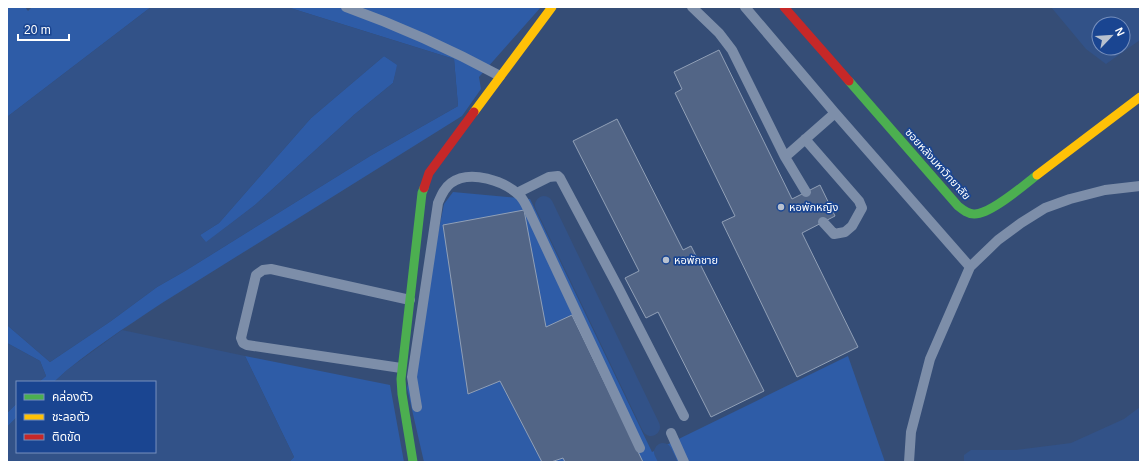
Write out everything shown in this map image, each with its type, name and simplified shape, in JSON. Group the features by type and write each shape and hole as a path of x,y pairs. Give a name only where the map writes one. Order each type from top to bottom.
{"street":[{"path":"414,462 402,394 401,368 422,193 426,180 432,169 552,7"},
{"name":"ซอยหลังมหาวิทยาลัย","path":"784,7 958,206 974,215 979,215 992,208 1140,97"}],"lane":[{"path":"346,7 452,50 500,76"},
{"path":"692,7 718,33 732,50 786,157 806,192"},
{"path":"745,7 835,113 970,267"},
{"path":"786,157 835,113"},
{"path":"805,139 859,201 862,208 852,226 845,232 834,234 823,222"},
{"path":"517,193 549,176 558,176 560,178 684,416"},
{"path":"417,407 412,377 438,204 443,192 450,184 462,178 479,177 491,180 517,193 521,197 640,448"},
{"path":"909,462 911,432 930,359 970,267 998,240 1021,223 1046,208 1070,199 1106,190 1140,186"},
{"path":"401,368 246,345 243,343 241,338 256,275 264,270 271,269 410,300"},
{"path":"671,433 684,462"}],"shaded area":[{"path":"7,7 25,7 28,11 32,7 151,7 7,117"},
{"path":"151,7 287,7 454,59 458,106 370,156 157,287 111,321 50,362 7,325 7,117","holes":["384,56 397,65 393,83 355,114 255,205 206,242 200,235 219,223 311,118"]},
{"path":"287,7 541,7 479,77 481,89 462,116 162,303 92,350 55,381 40,381 46,376 40,361 7,343 7,325 50,362 111,321 157,287 370,156 458,106 454,59"},
{"path":"1051,7 1140,7 1140,40 1131,46 1131,16 1091,16 1091,53 1086,49"},
{"path":"384,56 398,65 393,83 355,114 255,205 206,243 200,235 219,223 311,118"},
{"path":"1095,56 1117,56 1106,64"},
{"path":"453,192 530,199 652,452 848,356 885,462 424,462 407,388 444,204"},
{"path":"122,330 245,356 294,457 289,462 7,462 7,427 16,418 16,453 156,453 156,381 55,381 67,370"},
{"path":"7,343 40,361 46,376 40,381 16,381 16,404 7,413"},
{"path":"245,356 390,385 404,462 289,462 294,457"},
{"path":"16,404 16,418 7,427 7,413"},
{"path":"1140,407 1140,462 964,462 964,455 971,450 1016,450 1071,443 1124,419"}],"building":[{"name":"หอพักหญิง","path":"719,50 792,199 820,185 835,216 802,233 858,347 797,377 722,222 735,216 675,93 682,89 674,72"},
{"name":"หอพักชาย","path":"617,119 683,250 691,246 764,391 711,417 658,312 646,318 625,278 639,271 573,141"},
{"path":"524,210 546,327 572,315 643,462 565,462 563,458 551,462 542,462 500,381 468,394 443,225"}],"waterway":[{"path":"544,205 651,427"},
{"path":"663,452 668,462"}],"traffic: fast":[{"path":"849,81 958,206 968,213 974,214 989,210 1007,199 1037,175"},
{"path":"413,462 401,379 422,193 424,188"}],"traffic: slow":[{"path":"474,112 552,7"},
{"path":"1037,175 1140,97"}],"traffic: jam":[{"path":"784,7 849,81"},
{"path":"424,188 429,173 474,112"}],"place":[{"name":"หอพักหญิง","path":"781,207"},
{"name":"หอพักชาย","path":"666,260"}]}
